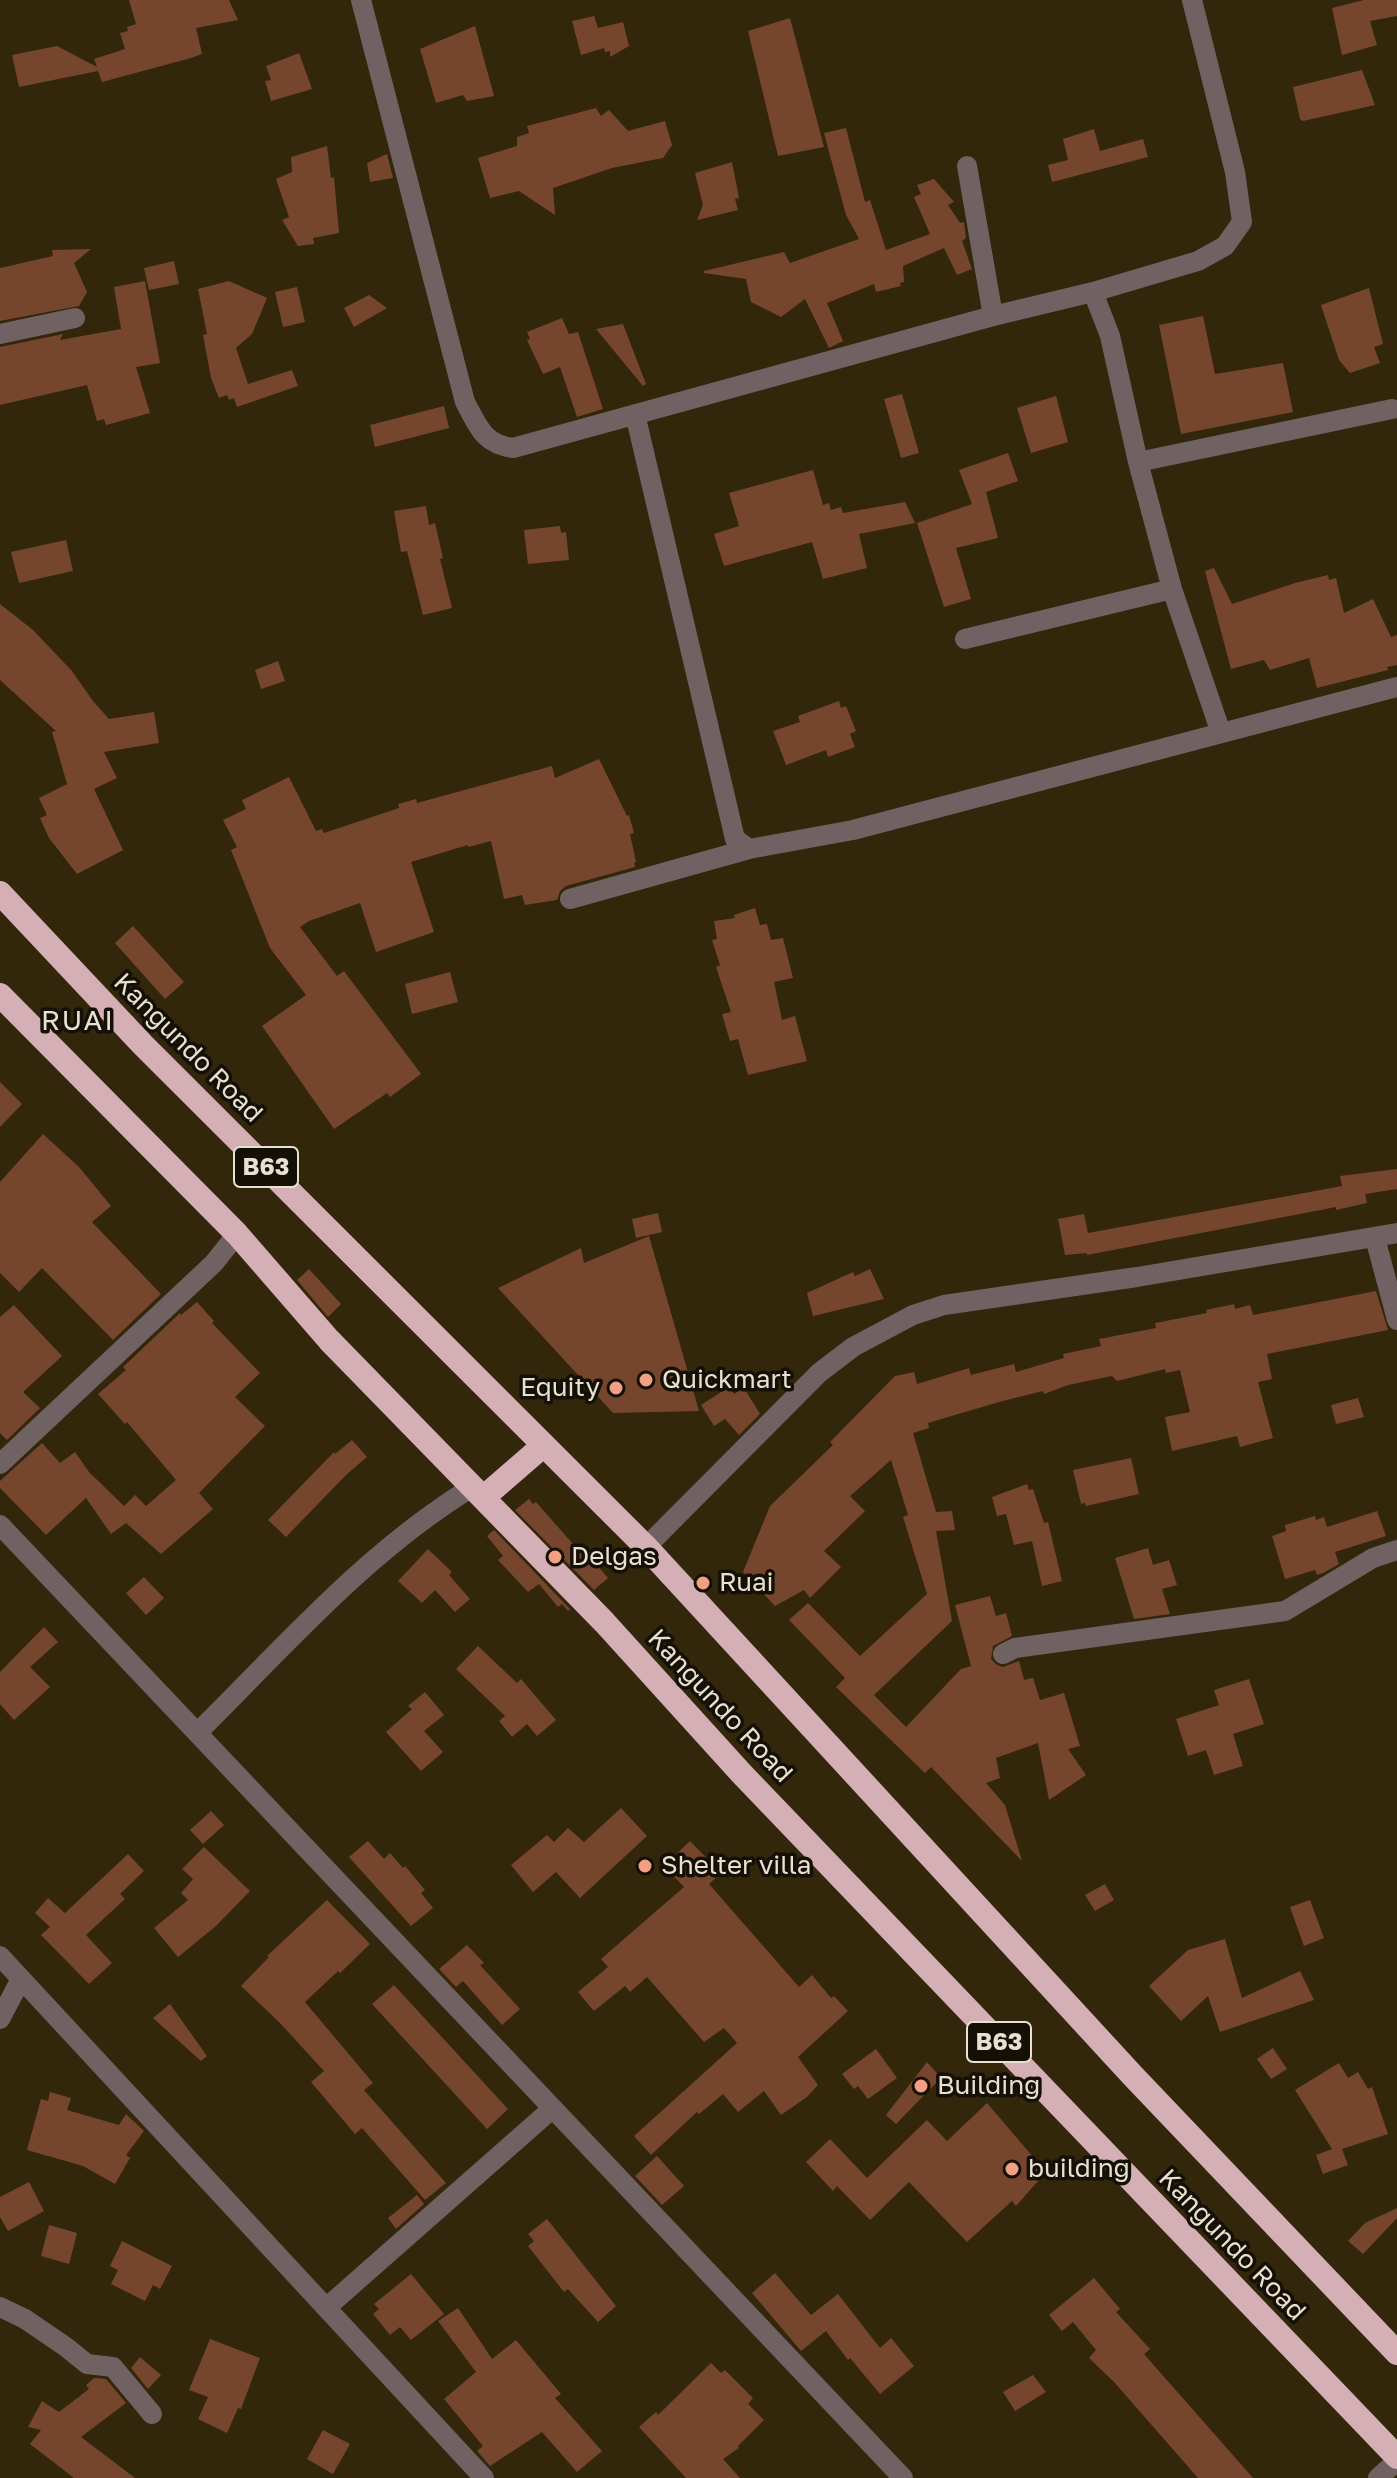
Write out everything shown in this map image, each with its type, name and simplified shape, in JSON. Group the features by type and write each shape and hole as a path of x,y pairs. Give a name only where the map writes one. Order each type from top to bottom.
{"highway":[{"name":"Kangundo Road","path":"0,893 143,1045 646,1547 1133,2076 1397,2353"},
{"name":"Kangundo Road","path":"0,995 237,1234 329,1340 605,1623 741,1773 1397,2459"},
{"path":"479,1492 544,1445"}],"street":[{"path":"361,0 465,402 483,434 496,446 513,448 993,316 1093,292 1198,261 1225,246 1242,222 1235,172 1192,0"},
{"path":"967,166 993,316"},
{"path":"1093,292 1110,336 1138,462 1172,589 1221,733"},
{"path":"0,334 75,318"},
{"path":"1138,462 1392,409"},
{"path":"635,414 735,839 749,849"},
{"path":"965,639 1172,589"},
{"path":"570,899 749,849 853,830 1397,687"},
{"path":"646,1547 819,1373 853,1347 913,1315 944,1305 1092,1284 1397,1233"},
{"path":"0,1464 214,1263 237,1234"},
{"path":"1375,1238 1397,1320"},
{"path":"197,1733 349,1579 425,1516 479,1492"},
{"path":"0,1525 903,2478"},
{"path":"1003,1654 1015,1648 1285,1611 1373,1558 1397,1550"},
{"path":"0,1956 484,2478"},
{"path":"0,2019 21,1979"},
{"path":"326,2308 553,2108"},
{"path":"0,2307 35,2326 87,2364 113,2367 152,2414"},
{"path":"1378,2478 1397,2459"}],"building":[{"path":"129,0 229,0 238,20 196,28 202,54 191,58 102,82 98,71 19,87 12,55 57,46 97,67 94,59 125,49 120,33 136,24"},
{"path":"1364,0 1397,0 1397,16 1370,21 1377,45 1342,55 1332,8"},
{"path":"594,16 598,28 623,22 629,46 610,57 610,51 605,52 604,48 581,55 572,21"},
{"path":"790,18 824,147 778,156 748,31"},
{"path":"475,26 494,96 467,101 463,95 436,103 420,49"},
{"path":"299,53 312,89 271,101 265,81 271,80 266,66"},
{"path":"1362,70 1375,105 1303,121 1300,119 1293,87"},
{"path":"596,108 601,116 609,110 628,131 665,121 672,145 663,158 612,168 553,188 555,215 519,191 490,198 478,158 517,146 517,137 529,133 527,126"},
{"path":"846,128 865,202 870,200 886,250 930,234 914,197 921,194 917,185 934,179 954,202 948,205 960,223 964,222 966,238 962,241 972,269 957,275 944,248 903,266 904,282 900,283 901,286 876,292 874,284 827,303 843,341 829,348 805,299 781,317 751,302 746,279 704,271 784,252 790,263 859,239 846,215 824,133"},
{"path":"1094,129 1100,151 1143,139 1148,157 1052,182 1048,165 1068,160 1063,139"},
{"path":"327,146 331,178 334,177 339,233 313,238 314,244 298,246 282,220 289,217 276,179 292,172 291,157"},
{"path":"387,154 393,178 370,182 367,163"},
{"path":"732,162 739,198 735,199 738,210 697,220 703,205 695,173"},
{"path":"91,249 74,263 87,292 79,306 0,321 0,268 53,256 52,250"},
{"path":"174,261 179,284 149,290 144,268"},
{"path":"145,281 160,363 136,367 150,413 106,425 104,419 97,421 87,385 0,405 0,347 63,334 60,340 121,329 114,287"},
{"path":"229,281 267,298 252,334 236,348 248,384 292,370 298,386 237,407 234,398 229,400 227,395 219,398 211,378 203,335 207,334 198,289"},
{"path":"297,287 305,322 283,327 275,292"},
{"path":"1369,288 1383,344 1374,347 1380,363 1350,373 1339,360 1321,305"},
{"path":"369,295 387,308 354,327 344,308"},
{"path":"1203,316 1215,374 1283,363 1293,412 1181,434 1159,325"},
{"path":"562,318 569,334 578,332 603,409 577,417 560,367 543,374 527,340 530,339 527,332"},
{"path":"623,324 646,384 643,386 596,329"},
{"path":"902,394 919,453 901,458 884,399"},
{"path":"1056,396 1068,442 1031,453 1017,408"},
{"path":"444,406 449,428 375,447 370,425"},
{"path":"1008,453 1018,481 986,492 998,538 956,548 971,599 944,607 917,523 972,504 959,470"},
{"path":"813,470 823,505 829,503 831,510 841,507 843,513 905,502 915,523 859,534 867,568 823,579 812,542 724,566 714,534 739,526 729,493"},
{"path":"426,506 429,525 435,523 452,608 423,615 407,551 401,552 394,511"},
{"path":"560,526 561,533 566,532 569,560 528,564 524,530"},
{"path":"66,540 73,571 19,583 11,552"},
{"path":"1214,568 1232,604 1295,583 1328,575 1329,580 1336,578 1344,613 1373,599 1391,637 1397,635 1397,665 1317,688 1309,658 1270,670 1264,660 1231,669 1205,571"},
{"path":"0,604 33,630 72,671 109,719 154,712 159,743 104,752 117,778 94,789 123,850 77,874 49,838 40,818 47,815 39,798 67,784 52,732 56,731 0,680"},
{"path":"278,661 285,681 261,689 255,670"},
{"path":"839,701 841,708 846,706 856,731 850,734 855,747 828,757 826,750 786,765 773,731 800,722 798,716"},
{"path":"599,759 629,815 634,833 630,834 635,867 566,886 557,900 525,905 522,895 504,899 491,841 468,845 411,862 434,932 376,952 360,903 300,927 337,976 344,971 421,1074 390,1097 387,1093 334,1129 262,1026 306,995 270,948 231,850 237,847 223,820 246,809 242,800 289,777 316,831 322,829 324,833 399,808 398,804 416,799 417,803 552,766 555,778"},
{"path":"755,908 760,925 767,924 771,940 783,938 793,978 774,982 782,1020 795,1016 807,1061 748,1075 738,1039 730,1041 722,1014 731,1012 716,967 720,965 712,940 717,939 714,921 735,918 734,915"},
{"path":"133,926 184,982 165,999 115,943"},
{"path":"450,972 458,1002 412,1014 405,984"},
{"path":"0,1082 22,1104 0,1127"},
{"path":"43,1134 79,1167 111,1206 92,1222 161,1294 113,1340 42,1268 19,1292 0,1273 0,1182"},
{"path":"1397,1169 1397,1189 1365,1194 1367,1203 1087,1255 1065,1255 1058,1219 1084,1214 1088,1233 1342,1186 1340,1176"},
{"path":"658,1213 662,1232 636,1238 632,1219"},
{"path":"649,1236 699,1411 613,1413 498,1288 581,1248 584,1263"},
{"path":"309,1269 341,1304 328,1317 297,1280"},
{"path":"870,1269 884,1299 813,1316 807,1293 853,1272 855,1276"},
{"path":"1376,1291 1388,1330 1267,1354 1272,1379 1258,1382 1273,1438 1240,1447 1237,1436 1172,1451 1165,1417 1190,1412 1180,1370 1166,1373 1165,1369 1117,1381 1112,1376 999,1402 928,1423 929,1428 913,1433 936,1512 952,1511 955,1530 936,1531 952,1621 874,1695 906,1727 961,1669 971,1666 955,1605 990,1596 996,1616 1006,1613 1012,1636 993,1646 991,1659 1003,1667 1019,1661 1024,1680 1033,1678 1040,1700 1064,1693 1080,1746 1068,1749 1086,1775 1049,1800 1038,1743 996,1758 1000,1778 986,1783 1005,1805 1022,1861 931,1767 925,1773 836,1687 845,1678 789,1620 808,1603 860,1656 927,1594 903,1517 908,1515 891,1460 850,1496 865,1511 824,1551 841,1567 810,1598 804,1590 775,1606 743,1572 770,1506 833,1445 830,1442 895,1376 914,1372 917,1384 969,1368 971,1375 1014,1364 1016,1372 1064,1358 1063,1354 1101,1346 1099,1339 1156,1328 1155,1323 1207,1313 1206,1310 1234,1304 1235,1309 1250,1305 1253,1315"},
{"path":"197,1302 214,1321 212,1323 260,1373 235,1397 265,1426 199,1493 213,1509 161,1554 126,1523 111,1534 86,1498 46,1535 0,1488 0,1481 42,1443 60,1463 75,1452 89,1472 124,1506 135,1495 146,1506 176,1480 127,1422 125,1424 98,1394 126,1370 123,1367 180,1313"},
{"path":"14,1305 62,1356 23,1392 40,1408 7,1440 0,1433 0,1317"},
{"path":"729,1387 734,1394 744,1388 760,1414 739,1435 725,1419 714,1426 701,1405"},
{"path":"1358,1398 1364,1417 1336,1424 1331,1405"},
{"path":"352,1440 367,1457 286,1537 268,1520 334,1452"},
{"path":"1131,1458 1139,1494 1086,1506 1085,1503 1081,1504 1073,1470"},
{"path":"1027,1484 1029,1490 1033,1489 1044,1523 1048,1522 1062,1581 1042,1586 1032,1541 1014,1545 1006,1514 997,1516 992,1497"},
{"path":"529,1499 533,1504 536,1502 588,1561 591,1558 608,1578 594,1590 515,1510"},
{"path":"1377,1511 1386,1536 1335,1552 1339,1564 1323,1573 1317,1575 1315,1570 1285,1579 1272,1536 1286,1531 1285,1525 1315,1516 1316,1520 1324,1517 1327,1527"},
{"path":"494,1530 570,1609 568,1611 562,1604 558,1607 539,1584 528,1592 498,1560 503,1556 487,1536"},
{"path":"1148,1548 1153,1565 1169,1560 1177,1585 1162,1589 1170,1614 1134,1619 1115,1558"},
{"path":"428,1549 452,1572 449,1575 470,1599 455,1612 435,1590 422,1603 398,1581"},
{"path":"144,1577 164,1598 146,1615 126,1593"},
{"path":"44,1627 58,1642 30,1667 50,1687 14,1720 0,1704 0,1672"},
{"path":"478,1646 517,1683 521,1679 556,1720 537,1736 527,1724 512,1737 499,1721 505,1716 456,1669"},
{"path":"1249,1679 1264,1724 1233,1734 1243,1766 1214,1775 1206,1750 1188,1756 1176,1719 1219,1705 1214,1690"},
{"path":"425,1692 444,1715 424,1731 443,1752 421,1771 386,1732 412,1709 408,1706"},
{"path":"621,1808 647,1836 580,1898 556,1872 533,1892 511,1865 547,1835 554,1842 568,1828 584,1842"},
{"path":"211,1811 224,1825 203,1844 190,1830"},
{"path":"368,1841 384,1859 390,1853 425,1890 421,1893 433,1908 411,1926 349,1857"},
{"path":"690,1841 721,1873 709,1884 799,1987 812,1975 831,1998 834,1996 848,2011 798,2057 818,2085 807,2097 781,2115 764,2091 738,2112 723,2094 699,2114 697,2112 651,2155 634,2136 737,2043 724,2028 704,2042 647,1977 630,1992 625,1986 594,2011 578,1992 608,1967 601,1959 684,1887 664,1866"},
{"path":"204,1847 250,1891 216,1926 178,1957 154,1928 188,1900 181,1893 193,1879 182,1869"},
{"path":"128,1854 144,1871 120,1894 125,1899 86,1935 112,1963 89,1984 41,1935 50,1927 35,1913 48,1898 65,1913"},
{"path":"1105,1884 1114,1900 1095,1911 1085,1895"},
{"path":"327,1900 370,1944 305,2002 373,2083 364,2090 446,2183 425,2200 362,2128 355,2134 311,2082 324,2071 241,1986 267,1956"},
{"path":"1310,1900 1324,1938 1304,1946 1290,1907"},
{"path":"1225,1939 1242,1998 1300,1971 1314,2000 1220,2032 1208,1996 1181,2021 1149,1986 1188,1950"},
{"path":"467,1945 484,1963 480,1965 520,2009 502,2025 463,1981 456,1987 439,1969"},
{"path":"394,1985 508,2109 487,2129 372,2004"},
{"path":"170,2004 207,2056 201,2061 153,2018"},
{"path":"1273,2048 1287,2069 1271,2079 1257,2059"},
{"path":"876,2049 897,2078 868,2099 858,2086 854,2089 842,2074"},
{"name":"Building","path":"927,2062 941,2078 896,2124 886,2115"},
{"path":"1339,2063 1348,2078 1358,2072 1368,2089 1372,2087 1388,2134 1342,2149 1348,2165 1323,2174 1316,2155 1332,2149 1295,2090"},
{"path":"50,2092 71,2098 67,2110 119,2125 126,2114 144,2131 126,2155 130,2158 115,2184 83,2166 27,2150 41,2099 48,2101"},
{"path":"987,2103 1046,2172 1016,2206 1012,2201 967,2242 909,2182 870,2220 837,2186 833,2191 806,2162 830,2139 867,2178 927,2120 947,2141"},
{"path":"657,2156 684,2186 662,2205 635,2176"},
{"path":"29,2182 44,2211 8,2231 0,2217 0,2197"},
{"path":"417,2195 424,2204 396,2229 388,2218"},
{"path":"1397,2208 1397,2218 1363,2254 1348,2241 1365,2223"},
{"path":"547,2219 616,2306 598,2322 568,2289 564,2292 528,2246 534,2241 528,2234"},
{"path":"49,2225 77,2233 69,2264 41,2256"},
{"path":"122,2241 172,2266 160,2289 153,2285 145,2301 111,2284 118,2270 110,2266"},
{"path":"775,2273 811,2315 838,2294 880,2348 891,2338 914,2366 880,2394 826,2331 801,2351 752,2293"},
{"path":"411,2274 444,2314 411,2340 400,2327 390,2335 373,2314 379,2309 374,2304"},
{"path":"1094,2278 1120,2309 1116,2312 1150,2349 1144,2354 1253,2478 1198,2478 1089,2358 1096,2350 1073,2322 1062,2331 1049,2315"},
{"path":"458,2308 492,2359 516,2340 561,2394 555,2398 602,2451 577,2472 542,2432 490,2466 477,2451 483,2446 444,2399 476,2372 438,2321"},
{"path":"210,2339 260,2358 241,2409 238,2408 227,2433 198,2419 208,2397 189,2390"},
{"path":"140,2357 161,2375 148,2389 131,2368"},
{"path":"711,2363 721,2373 725,2370 753,2398 748,2404 764,2420 739,2448 723,2459 740,2478 686,2478 639,2427 656,2412 658,2415"},
{"path":"1033,2375 1046,2392 1015,2411 1003,2392"},
{"path":"94,2378 106,2379 126,2403 81,2437 135,2478 74,2478 30,2444 41,2430 28,2427 42,2401 59,2412 89,2389 86,2385"},
{"path":"323,2430 350,2444 333,2474 307,2459"}],"place":[{"name":"Quickmart","path":"646,1380"},
{"name":"Equity","path":"616,1388"},
{"name":"Delgas","path":"555,1557"},
{"name":"Ruai","path":"703,1583"},
{"name":"Shelter villa","path":"645,1866"},
{"name":"Building","path":"921,2086"},
{"name":"building","path":"1012,2169"}],"district":[{"name":"RUAI","path":"78,1021"}]}
